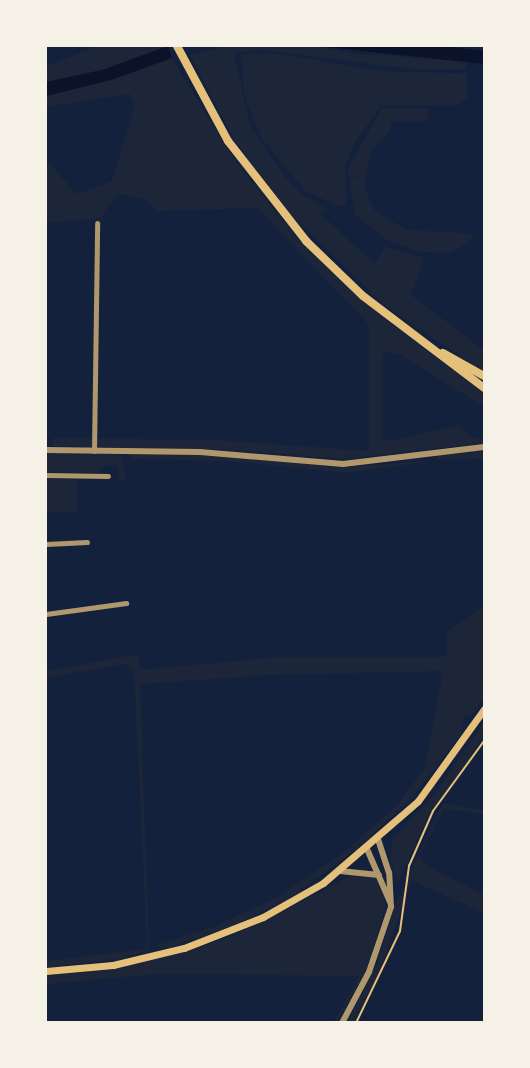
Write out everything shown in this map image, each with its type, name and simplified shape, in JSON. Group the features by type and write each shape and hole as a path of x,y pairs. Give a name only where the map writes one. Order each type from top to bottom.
{"main road":[{"path":"177,46 210,111 249,172 306,241 363,296 485,388"},
{"path":"419,340 485,376"},
{"path":"46,971 150,957 218,937 263,917 340,871 378,840 418,802 485,709"}],"street":[{"path":"94,451 97,223"},
{"path":"46,450 200,452 343,464 485,447"},
{"path":"46,475 108,476"},
{"path":"46,544 87,542"},
{"path":"46,614 126,603"},
{"path":"342,1023 369,972 391,907 390,873 378,840"},
{"path":"367,849 381,876 391,907"},
{"path":"340,871 371,871 381,876"}],"path":[{"path":"356,1023 400,931 409,866 433,811 485,741"}],"shaded area":[{"path":"98,46 168,46 102,70 46,82 46,66"},
{"path":"168,46 172,58 111,80 46,96 46,82 102,70"},
{"path":"225,46 315,46 357,54 467,61 466,69 412,69 258,49 234,54 250,126 286,178 304,196 326,208 320,213 374,264 385,247 424,258 411,295 484,350 484,372 384,305 291,215 234,140 190,55"},
{"path":"315,46 451,47 484,51 484,64"},
{"path":"241,54 280,54 386,72 467,73 467,98 458,105 381,106 353,145 345,167 346,204 339,206 305,191 261,137 244,95"},
{"path":"172,58 233,158 299,241 382,317 484,393 484,407 401,355 383,351 382,438 391,441 460,425 470,437 484,439 484,443 344,459 235,450 53,446 53,438 215,440 369,451 369,325 258,208 156,211 146,199 118,194 100,218 46,223 46,160 77,194 112,181 135,105 130,94 46,107 46,96 111,80"},
{"path":"382,108 427,109 429,121 391,121 390,132 371,150 364,186 375,211 407,230 484,234 472,234 471,241 449,253 420,252 388,241 355,214 349,179 360,177 348,176 350,165"},
{"path":"484,451 484,459 435,460 438,455"},
{"path":"46,453 121,454 126,479 119,479 117,465 106,465 98,473 46,472"},
{"path":"130,455 203,455 342,467 432,461 347,473 228,461 130,459"},
{"path":"46,479 77,479 77,512 46,512"},
{"path":"484,606 484,697 472,715 463,717 461,735 410,800 359,847 294,895 236,925 168,948 154,946 213,927 278,897 343,853 396,806 425,768 443,671 267,675 140,684 149,950 120,959 46,967 46,961 145,949 147,944 134,670 125,664 46,678 46,671 139,654 140,670 277,657 441,657 447,656 447,632"},
{"path":"484,722 484,735 458,778 430,812 398,882 390,860 392,840 437,791"},
{"path":"443,803 484,810 484,814 444,809 419,856 430,868 484,895 484,913 411,880 381,969 353,1022 347,1023 376,966 397,899 405,890 412,868"},
{"path":"354,874 376,878 386,906 367,968 337,1022 334,1022 359,976 158,974 46,984 46,975 127,966 194,950 246,930"}]}
